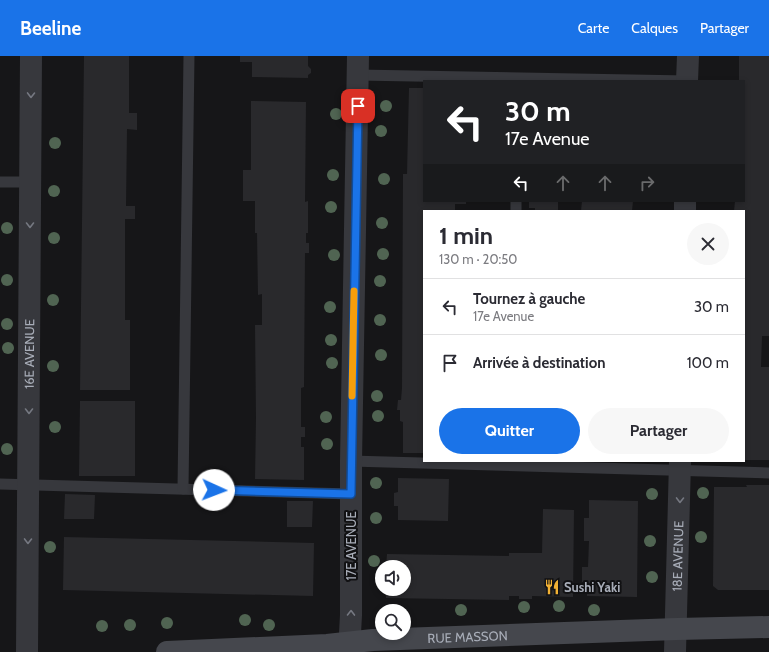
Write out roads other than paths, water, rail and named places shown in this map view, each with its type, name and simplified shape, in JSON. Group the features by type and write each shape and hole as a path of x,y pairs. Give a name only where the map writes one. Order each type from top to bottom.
{"street":[{"name":"16E AVENUE","path":"27,652 31,56"},
{"path":"688,56 688,80"},
{"name":"17E AVENUE","path":"349,647 351,616 351,462 358,65"},
{"name":"18E AVENUE","path":"676,652 680,466"},
{"name":"RUE MASSON","path":"167,652 327,645 349,647 677,629 769,627"}],"lane":[{"path":"183,489 189,56"},
{"path":"358,65 518,79 603,80"},
{"path":"0,182 30,182"},
{"path":"351,462 680,466 769,473"},
{"path":"0,484 351,494"}],"place":[{"name":"Sushi Yaki","path":"552,587"}]}
